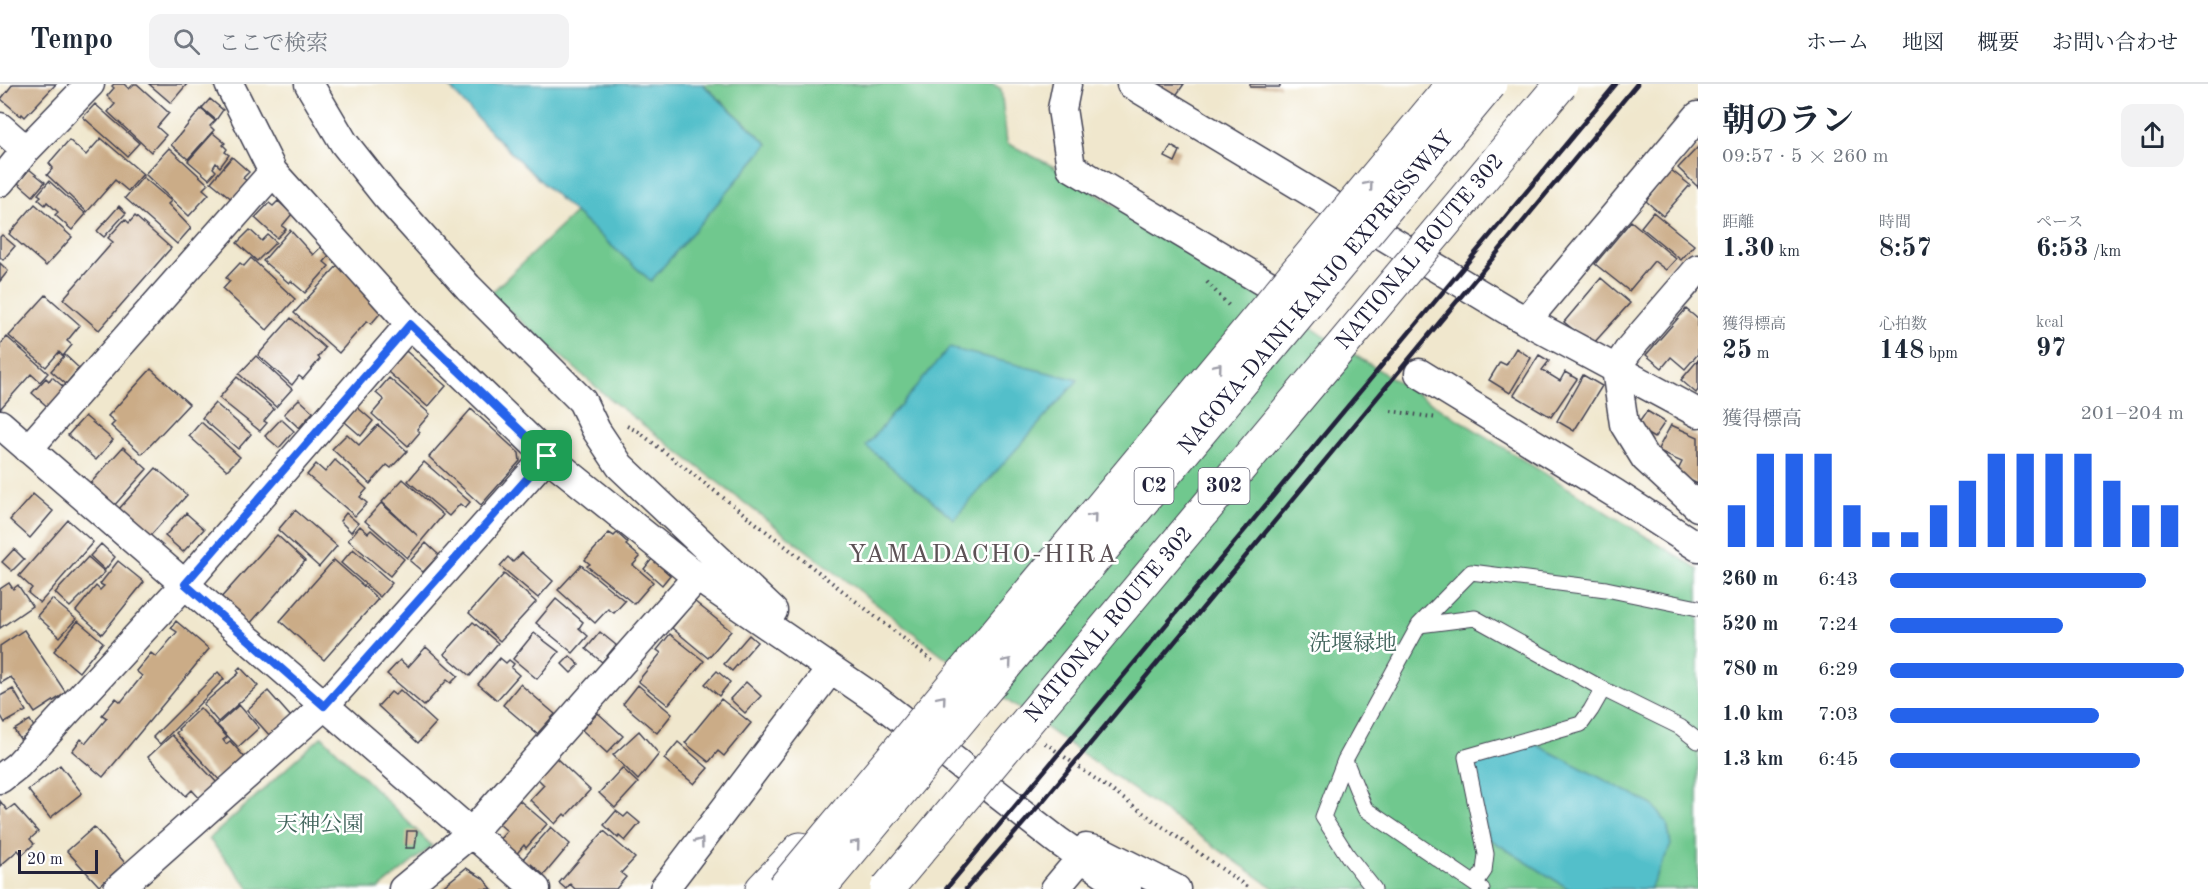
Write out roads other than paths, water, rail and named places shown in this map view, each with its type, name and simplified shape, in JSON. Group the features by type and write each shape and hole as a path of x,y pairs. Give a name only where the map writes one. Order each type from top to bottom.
{"highway":[{"path":"783,889 1454,84"},
{"path":"1460,120 1484,84"},
{"name":"NAGOYA-DAINI-KANJO EXPRESSWAY","path":"819,889 1490,84"},
{"name":"NAGOYA-DAINI-KANJO EXPRESSWAY","path":"864,889 1534,84"},
{"name":"NATIONAL ROUTE 302","path":"887,889 1561,84"},
{"path":"969,764 1164,575 1353,361 1580,84"},
{"path":"762,889 896,754"}],"street":[{"path":"0,182 26,150 90,84"},
{"path":"229,84 273,172 410,324 547,456 697,577 855,685 1058,841 1127,889"},
{"path":"309,84 344,143 386,196 468,287 582,401 596,430 620,466 764,604 855,685"},
{"path":"1067,84 1062,109 1071,167 1301,304"},
{"path":"1131,84 1526,321 1698,413"},
{"path":"1526,321 1698,116"},
{"path":"0,127 26,150"},
{"path":"28,449 273,172"},
{"path":"1698,268 1630,348 1616,369 1624,424 1645,458 1698,507"},
{"path":"0,779 18,765 185,584 410,324"},
{"path":"1419,373 1698,547"},
{"path":"0,424 536,889"},
{"path":"118,889 324,706 547,456"},
{"path":"403,889 470,834 697,577"},
{"path":"664,889 831,669"},
{"path":"1058,841 1103,852 1176,889"},
{"path":"1055,889 1081,858"}],"lane":[{"path":"1374,889 1348,856 1323,817 1345,760 1419,625 1470,572 1606,589 1698,608"},
{"path":"1419,625 1475,618 1603,689 1680,727 1698,741"},
{"path":"1345,760 1365,809 1479,887 1486,854 1466,757 1581,724 1603,689"}],"water":[{"path":"447,84 702,84 768,144 651,281 519,161"},
{"path":"949,348 1078,380 954,519 866,446"},
{"path":"1533,743 1653,805 1667,823 1671,845 1650,889 1569,889 1488,838 1470,760"}],"railway":[{"path":"946,889 1616,84"},
{"path":"966,889 1042,802 1637,84"}],"district":[{"name":"YAMADACHO-HIRA","path":"983,555"}],"park label":[{"name":"洗堰緑地","path":"1353,644"},
{"name":"天神公園","path":"320,825"}]}
